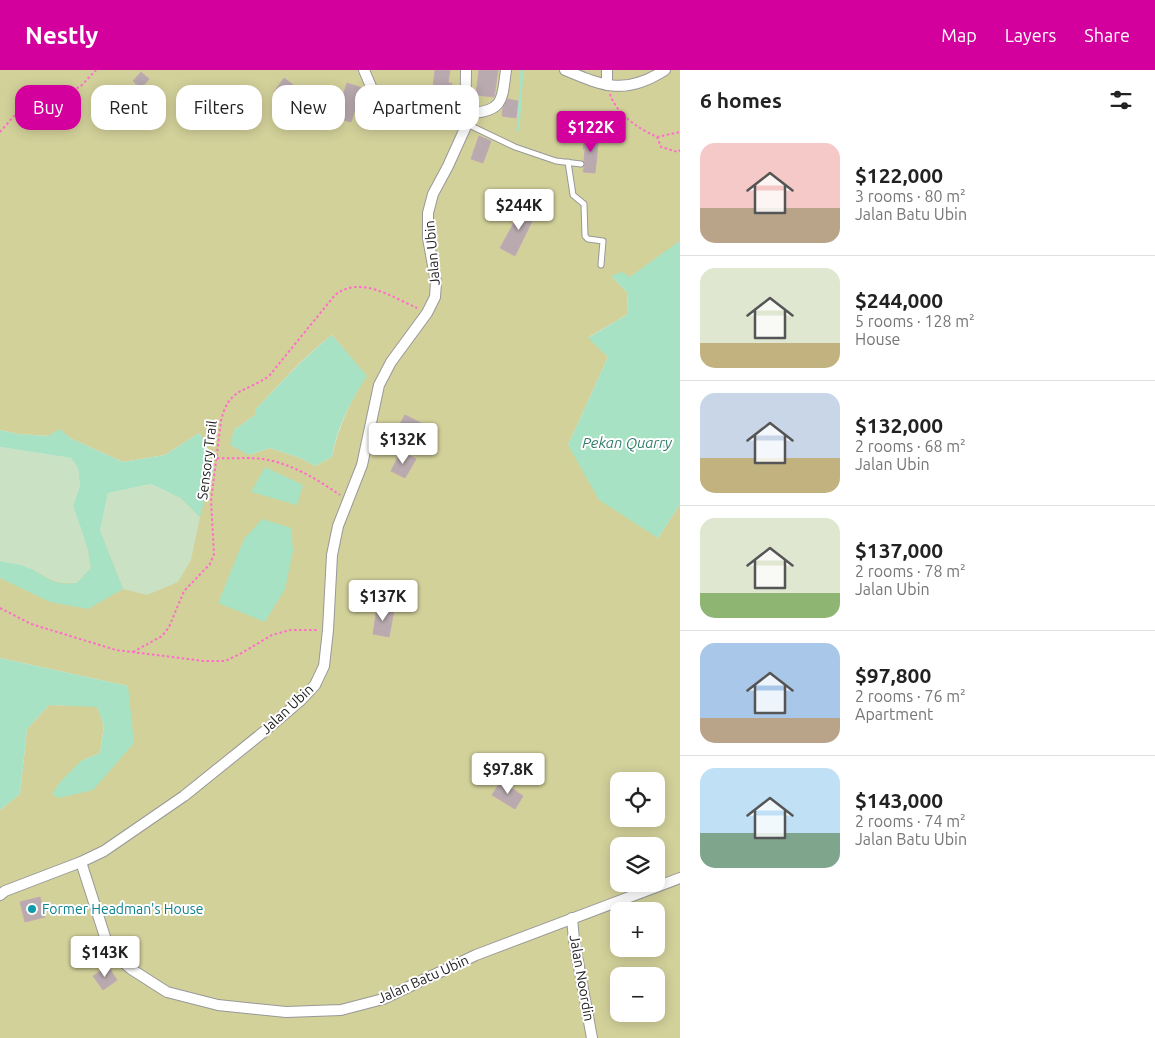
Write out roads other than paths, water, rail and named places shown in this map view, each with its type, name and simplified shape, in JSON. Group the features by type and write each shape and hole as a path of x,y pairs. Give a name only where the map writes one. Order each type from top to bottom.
{"street":[{"path":"364,70 370,85"},
{"path":"466,70 466,85"},
{"path":"479,112 492,110 501,101 506,70"},
{"path":"565,70 594,83 623,86 644,82 665,70"},
{"path":"607,70 607,85"},
{"name":"Jalan Ubin","path":"0,895 5,891 81,862 104,851 184,796 300,701 315,685 324,666 332,555 338,526 362,464 379,385 391,362 427,313 435,297 436,282 428,238 428,213 433,194 464,130"},
{"name":"Jalan Batu Ubin","path":"81,862 106,940 118,958 131,969 167,992 218,1005 286,1012 341,1010 383,999 476,955 680,878"},
{"name":"Jalan Noordin","path":"572,918 574,940 592,1038"}],"lane":[{"path":"479,130 515,146 556,161 581,164"},
{"path":"568,162 573,195 584,204 585,236 588,239 604,241 601,264"}],"water":[{"name":"Pekan Quarry","path":"680,242 680,504 658,538 599,500 568,445 608,357 588,338 628,314 627,292 611,276 622,272 630,277"},
{"path":"332,335 367,376 345,415 337,435 332,457 315,466 300,458 270,448 249,455 230,445 234,430 255,415 255,410 312,352"},
{"path":"60,429 70,438 123,462 165,455 199,433 207,443 207,455 213,470 200,517 181,498 151,484 108,493 100,531 123,589 88,609 50,602 0,578 0,561 21,565 48,579 68,584 77,583 91,568 88,549 73,506 80,486 78,468 71,458 0,447 0,430 18,434 48,436"},
{"path":"265,467 303,485 297,505 251,492"},
{"path":"262,519 291,528 293,551 285,589 265,622 218,603 244,539"},
{"path":"0,658 128,686 134,743 93,790 59,798 52,794 61,781 81,761 100,753 104,726 97,707 49,705 27,729 20,794 0,810"}],"waterway":[{"path":"518,130 522,70"}],"place":[{"name":"Former Headman's House","path":"32,909"}]}
